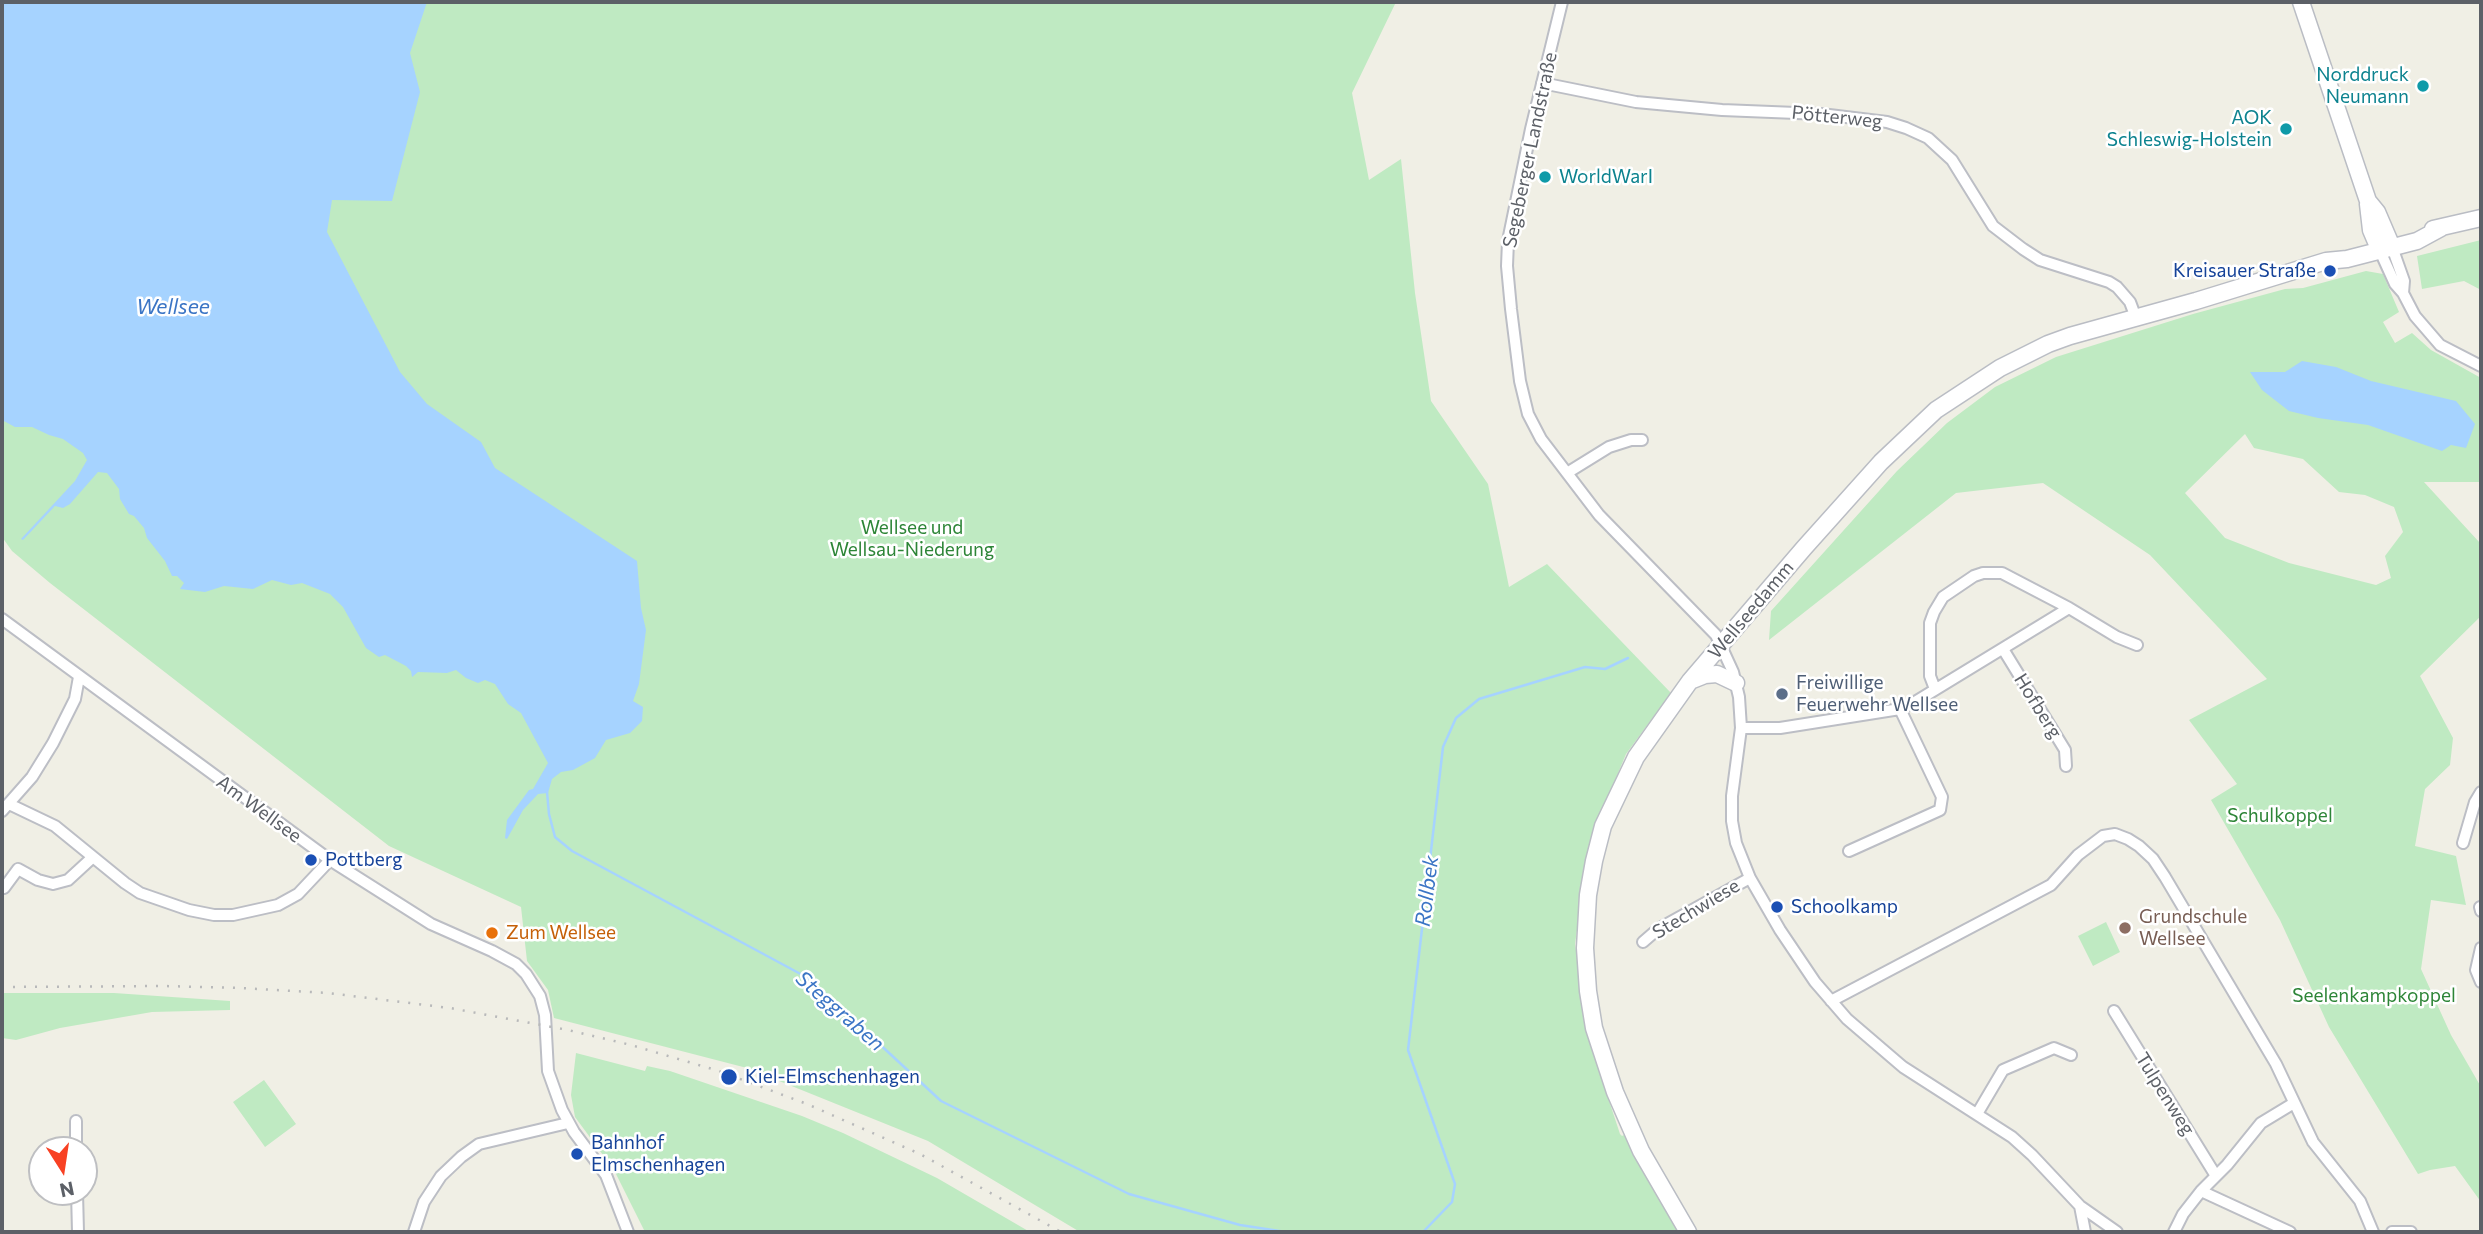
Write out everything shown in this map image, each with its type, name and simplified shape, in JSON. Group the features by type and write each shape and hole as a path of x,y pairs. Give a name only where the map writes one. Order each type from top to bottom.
{"main road":[{"path":"2301,2 2368,201 2377,212 2384,244"},
{"name":"Wellseedamm","path":"1688,1232 1641,1152 1615,1092 1594,1028 1585,948 1587,908 1594,861 1604,826 1636,757 1690,681 1858,487 1936,410 2000,368 2048,344 2326,261 2347,259 2384,244 2417,241 2441,228 2481,218"},
{"path":"1690,681 1717,674 1736,683"}],"street":[{"name":"Segeberger Landstraße","path":"1562,2 1512,220 1507,266 1520,381 1528,414 1541,439 1600,515 1716,635 1740,697 1741,728 1732,796 1732,821 1736,843 1750,878 1780,930 1831,1001 1903,1067 2022,1146 2080,1206 2117,1232"},
{"name":"Pötterweg","path":"1542,83 1636,102 1722,110 1821,114 1887,122 1906,128 1928,138 1952,160 1993,226 2040,260 2117,287 2130,302 2136,318"},
{"path":"2384,244 2395,284 2415,316 2440,345 2481,366"},
{"path":"1567,473 1609,447 1631,440 1642,440"},
{"path":"1936,689 1930,676 1930,623 1934,612 1943,597 1974,576 1991,572 2002,573 2137,645"},
{"path":"1741,728 1780,728 1900,709 2069,608"},
{"name":"Am Wellsee","path":"2,619 330,860 431,924 492,950 516,964 540,996 545,1015 548,1071 568,1123 606,1175 628,1232"},
{"name":"Hofberg","path":"2003,649 2065,750 2066,766"},
{"path":"79,677 75,699 53,743 32,777 6,808 55,826 141,893 189,910 224,915 278,905 298,894 330,860"},
{"path":"1849,851 1940,810 1942,797 1900,709"},
{"path":"2463,843 2474,802 2481,792"},
{"path":"1831,1001 2051,885 2078,855 2103,836 2115,834 2139,846 2159,868 2276,1064 2313,1142 2360,1201 2373,1232"},
{"path":"4,888 18,869 38,880 53,884 68,880 93,857"},
{"name":"Stechwiese","path":"1643,942 1658,929 1750,878"},
{"path":"2481,948 2476,970 2481,982"},
{"name":"Tulpenweg","path":"2114,1011 2216,1176"},
{"path":"1977,1114 2003,1070 2054,1048 2071,1055"},
{"path":"2174,1232 2183,1214 2201,1191 2261,1123 2294,1103"},
{"path":"76,1121 76,1136"},
{"path":"414,1232 424,1202 441,1176 479,1144 568,1123"},
{"path":"2201,1191 2290,1232"},
{"path":"77,1206 78,1232"},
{"path":"2080,1206 2085,1232"},
{"path":"2392,1232 2411,1232"}],"green space":[{"name":"Wellsee und Wellsau-Niederung","path":"2,2 1396,2 1352,93 1369,180 1401,159 1415,293 1431,401 1488,484 1509,587 1547,564 1671,693 1626,754 1590,841 1575,944 1590,1043 1620,1134 1626,1134 1659,1189 1655,1193 1679,1232 1080,1232 928,1141 747,1068 554,1018 548,990 527,961 521,907 389,846 50,583 12,551 2,537"},
{"path":"2481,240 2481,290 2464,281 2422,289 2417,256"},
{"path":"2366,271 2383,274 2399,312 2383,322 2395,343 2412,333 2431,350 2481,378 2481,482 2424,482 2480,543 2481,616 2420,676 2453,738 2450,765 2425,789 2415,846 2456,856 2466,905 2431,900 2421,969 2451,1035 2481,1087 2481,1202 2455,1166 2418,1174 2329,1027 2280,920 2211,800 2237,784 2189,720 2267,679 2150,555 2043,483 1956,493 1769,640 1771,611 1897,471 1947,423 1995,387 2056,357 2193,314 2285,289 2303,288","holes":["2245,434 2254,448 2303,459 2339,492 2365,495 2394,507 2403,532 2385,556 2391,578 2376,585 2289,563 2225,538 2185,493"]},
{"path":"2106,922 2120,952 2093,966 2078,936"},
{"path":"2,993 114,993 230,1001 230,1010 152,1012 60,1028 16,1040 2,1038"},
{"path":"576,1053 645,1071 647,1066 670,1071 802,1116 937,1178 1030,1232 645,1232 614,1170 575,1117 571,1095"},
{"path":"264,1080 296,1124 265,1147 233,1102"}],"water":[{"name":"Wellsee","path":"2,2 427,2 410,53 420,92 392,201 332,200 327,232 400,372 427,404 481,442 495,468 637,561 641,608 646,630 639,684 633,701 643,707 642,721 630,733 606,740 595,758 573,770 561,772 552,779 548,793 538,794 523,810 507,839 507,820 529,790 533,789 548,763 521,713 508,704 495,684 485,680 478,683 456,670 447,673 418,672 412,677 406,666 385,655 379,657 366,648 343,607 330,594 302,583 291,585 272,580 253,589 224,586 205,592 180,589 184,583 177,576 172,576 165,561 147,538 144,528 129,514 120,499 119,489 107,473 98,472 70,504 63,508 55,506 23,540 21,539 75,481 87,460 83,453 63,439 32,427 15,427 2,420"},
{"path":"2302,361 2336,367 2371,381 2456,401 2475,424 2466,448 2451,445 2442,451 2368,425 2289,411 2262,390 2250,372 2285,372"}],"waterway":[{"name":"Rollbek","path":"1423,1232 1452,1202 1455,1184 1408,1050 1443,747 1456,718 1479,699 1585,667 1605,669 1628,658"},
{"name":"Steggraben","path":"547,792 555,837 572,851 808,978 941,1101 1129,1194 1240,1225 1286,1232"}],"railway":[{"path":"2,987 164,986 328,993 450,1008 568,1030 719,1071 807,1104 920,1154 1061,1232"}],"place":[{"name":"Norddruck Neumann","path":"2423,86"},
{"name":"AOK Schleswig-Holstein","path":"2286,129"},
{"name":"WorldWarI","path":"1545,177"},
{"name":"Kreisauer Straße","path":"2330,271"},
{"name":"Freiwillige Feuerwehr Wellsee","path":"1782,694"},
{"name":"Pottberg","path":"311,860"},
{"name":"Schoolkamp","path":"1777,907"},
{"name":"Grundschule Wellsee","path":"2125,928"},
{"name":"Zum Wellsee","path":"492,933"},
{"name":"Kiel-Elmschenhagen","path":"729,1077"},
{"name":"Bahnhof Elmschenhagen","path":"577,1154"}],"park label":[{"name":"Schulkoppel","path":"2280,816"},
{"name":"Seelenkampkoppel","path":"2374,996"}]}
